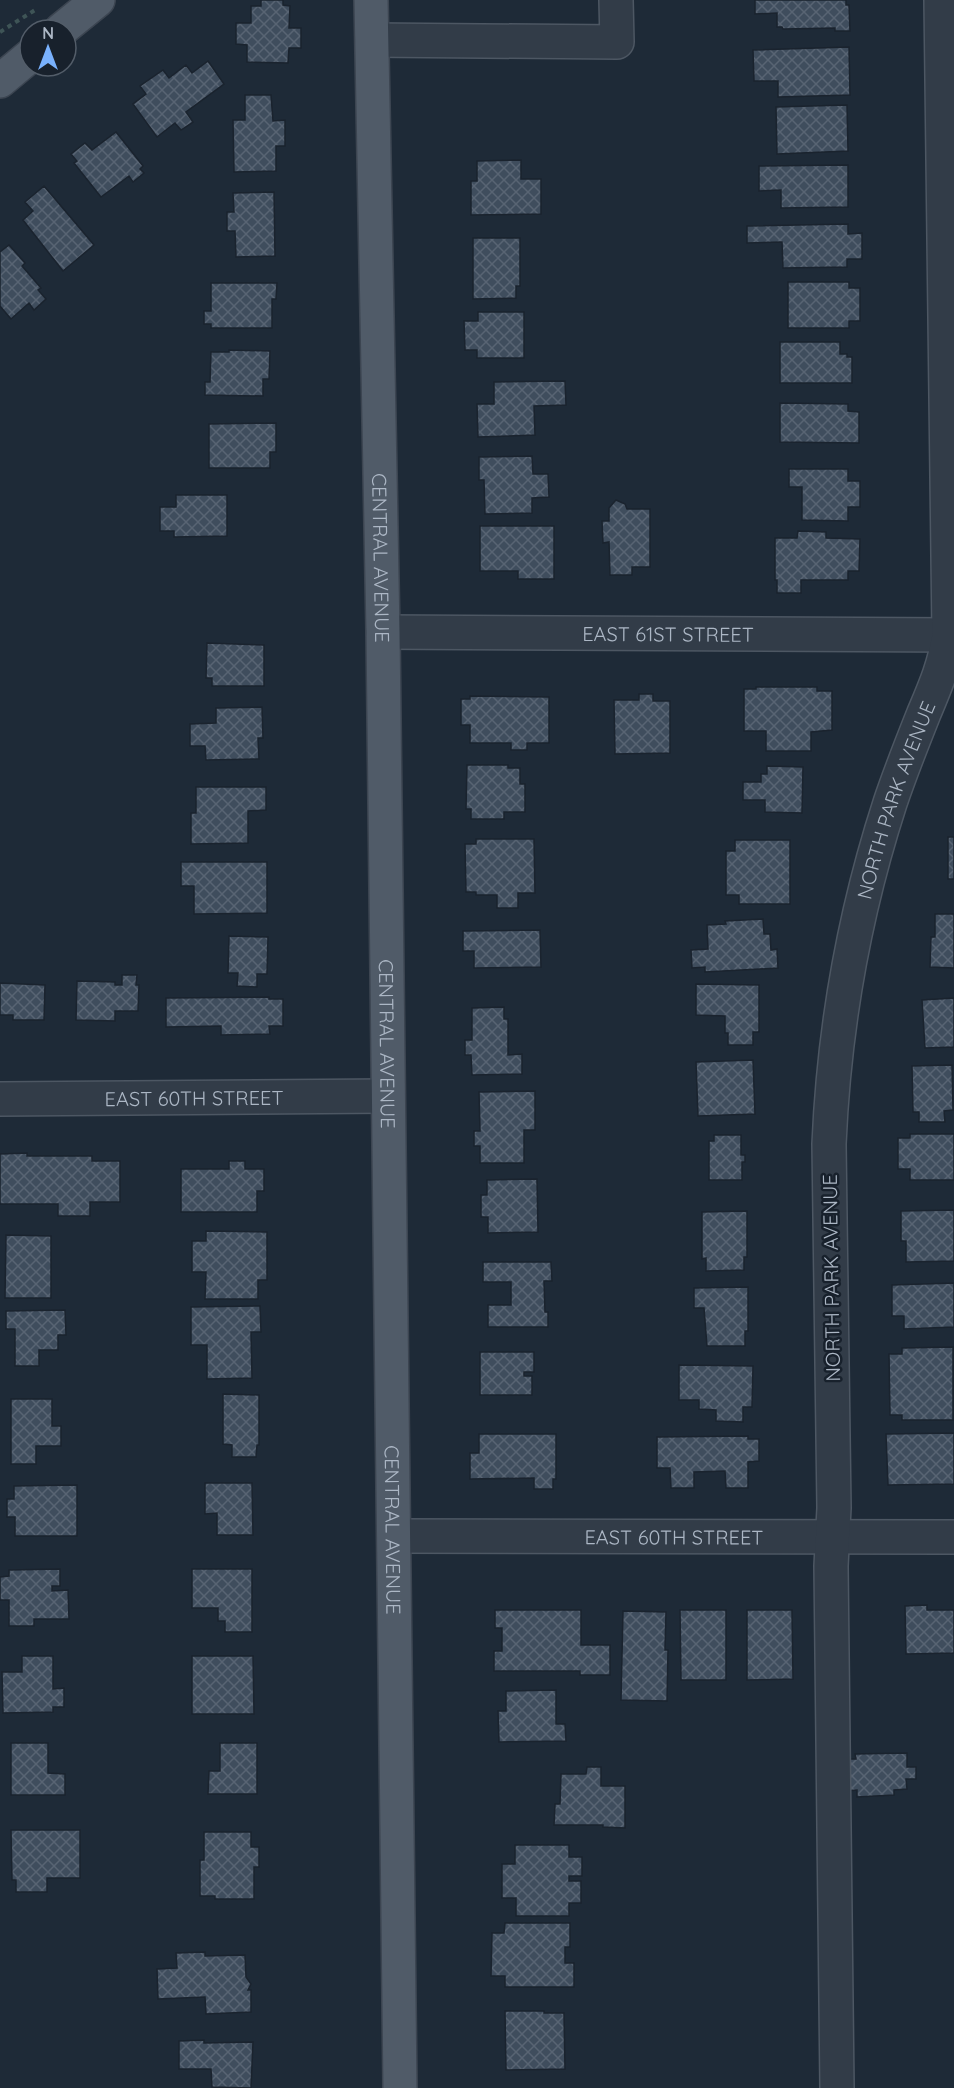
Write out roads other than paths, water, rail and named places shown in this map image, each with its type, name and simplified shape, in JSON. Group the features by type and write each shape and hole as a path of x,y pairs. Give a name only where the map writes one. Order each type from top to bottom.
{"main road":[{"path":"51,18 98,0"},
{"name":"CENTRAL AVENUE","path":"371,0 382,632 400,2088"},
{"path":"0,81 18,66"}],"street":[{"path":"372,40 617,42 616,0"},
{"name":"NORTH PARK AVENUE","path":"837,2088 832,1552 834,1508 829,1144 838,1025 854,936 871,866 895,789 943,670 951,635 941,0"},
{"name":"EAST 61ST STREET","path":"382,632 951,635"},
{"name":"EAST 60TH STREET","path":"0,1099 388,1096"},
{"name":"EAST 60TH STREET","path":"394,1536 832,1552 954,1537"}]}
